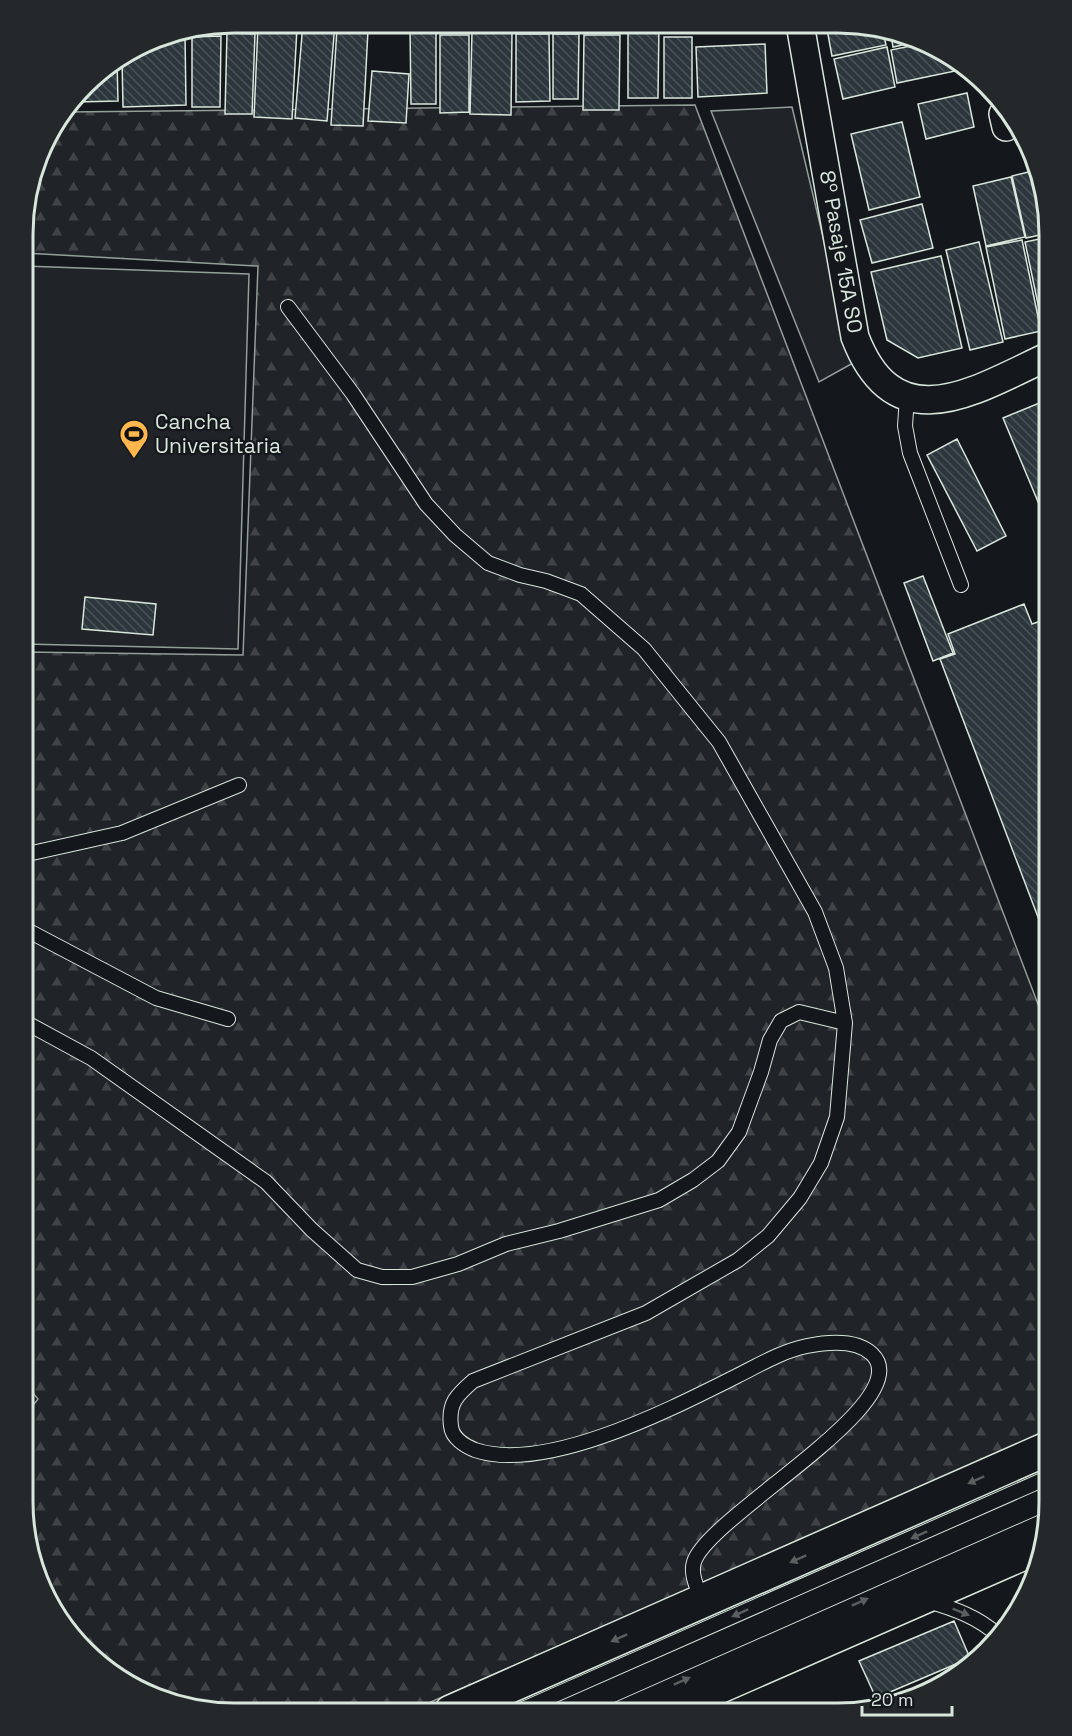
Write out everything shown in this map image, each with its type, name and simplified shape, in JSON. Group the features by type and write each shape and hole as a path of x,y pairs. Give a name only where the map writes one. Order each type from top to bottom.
{"main road":[{"path":"471,1703 1039,1452"},
{"path":"681,1703 918,1597 1033,1549"}],"street":[{"name":"8º Pasaje 15A SO","path":"802,33 855,337 863,359 889,387 908,397 926,402 969,393 1039,361"}],"lane":[{"path":"288,307 346,384 426,504 455,536 488,562 520,575 546,581 581,594 644,650 719,742 815,912 836,968 845,1023 837,1118 824,1154 800,1198 768,1236 738,1260 646,1313 474,1381 456,1396 449,1410 451,1430 465,1446 487,1454 526,1453 562,1448 610,1433 672,1407 777,1356 807,1346 839,1343 860,1345 874,1355 879,1371 876,1389 858,1412 836,1435 737,1512 700,1548 692,1569 702,1601"},
{"path":"908,397 906,426 910,453 961,585"},
{"path":"33,853 122,833 239,785"},
{"path":"33,933 156,998 228,1019"},
{"path":"33,1026 91,1058 266,1182 312,1230 357,1270 382,1277 412,1277 458,1264 506,1244 560,1232 659,1200 718,1161 739,1132 770,1040 781,1021 799,1012 845,1023"},
{"path":"537,1703 1039,1481"},
{"path":"632,1703 1038,1524"},
{"path":"918,1597 963,1611 992,1630"}],"green space":[{"path":"695,105 1039,1007 1039,1435 429,1703 234,1703 182,1696 157,1688 134,1676 92,1644 75,1624 48,1579 37,1541 33,1502 33,1405 38,1399 33,1393 33,652 243,655 258,266 33,254 35,208 40,182 48,157 75,112"},
{"path":"792,107 853,363 819,382 711,111"},
{"name":"Cancha Universitaria","path":"33,266 249,274 238,649 33,644"}],"building":[{"path":"227,33 255,34 252,114 225,114"},
{"path":"258,33 297,33 292,119 254,117"},
{"path":"302,33 334,33 327,121 295,118"},
{"path":"337,33 368,33 363,126 331,125"},
{"path":"410,33 436,33 436,104 411,104"},
{"path":"472,33 512,33 511,115 470,114"},
{"path":"628,33 659,33 658,98 628,98"},
{"path":"828,33 885,39 886,45 832,56"},
{"path":"516,34 549,34 550,101 516,102"},
{"path":"553,34 579,34 578,99 553,99"},
{"path":"440,35 469,35 469,112 440,113"},
{"path":"584,35 620,35 619,110 583,110"},
{"path":"221,36 220,107 192,107 192,38"},
{"path":"664,37 692,37 692,98 664,98"},
{"path":"185,40 186,105 123,107 122,68 157,48"},
{"path":"892,41 904,45 893,47"},
{"path":"765,44 767,93 698,97 696,47"},
{"path":"909,46 915,48 954,71 897,83 891,50"},
{"path":"887,47 895,87 843,99 834,59"},
{"path":"117,71 118,101 83,102"},
{"path":"372,71 409,74 406,123 368,121"},
{"path":"967,93 974,127 926,139 918,104"},
{"path":"902,122 920,197 869,210 851,134"},
{"path":"1029,172 1035,195 1039,235 1026,238 1012,176"},
{"path":"1011,177 1025,237 986,246 973,186"},
{"path":"922,204 933,248 872,263 860,220"},
{"path":"1039,239 1039,309 1025,242"},
{"path":"1022,240 1039,321 1039,331 1005,339 986,247"},
{"path":"979,242 1003,342 970,350 946,250"},
{"path":"941,256 962,348 918,358 887,340 871,272"},
{"path":"1039,403 1039,504 1003,418"},
{"path":"957,439 1006,536 977,551 927,455"},
{"path":"923,576 953,653 933,661 904,583"},
{"path":"85,597 156,604 153,635 82,629"},
{"path":"1024,604 1032,624 1039,622 1039,920 940,659 955,654 948,634"},
{"path":"954,1621 968,1654 955,1664 876,1698 859,1661"}],"place":[{"name":"Cancha Universitaria","path":"134,460"}]}
